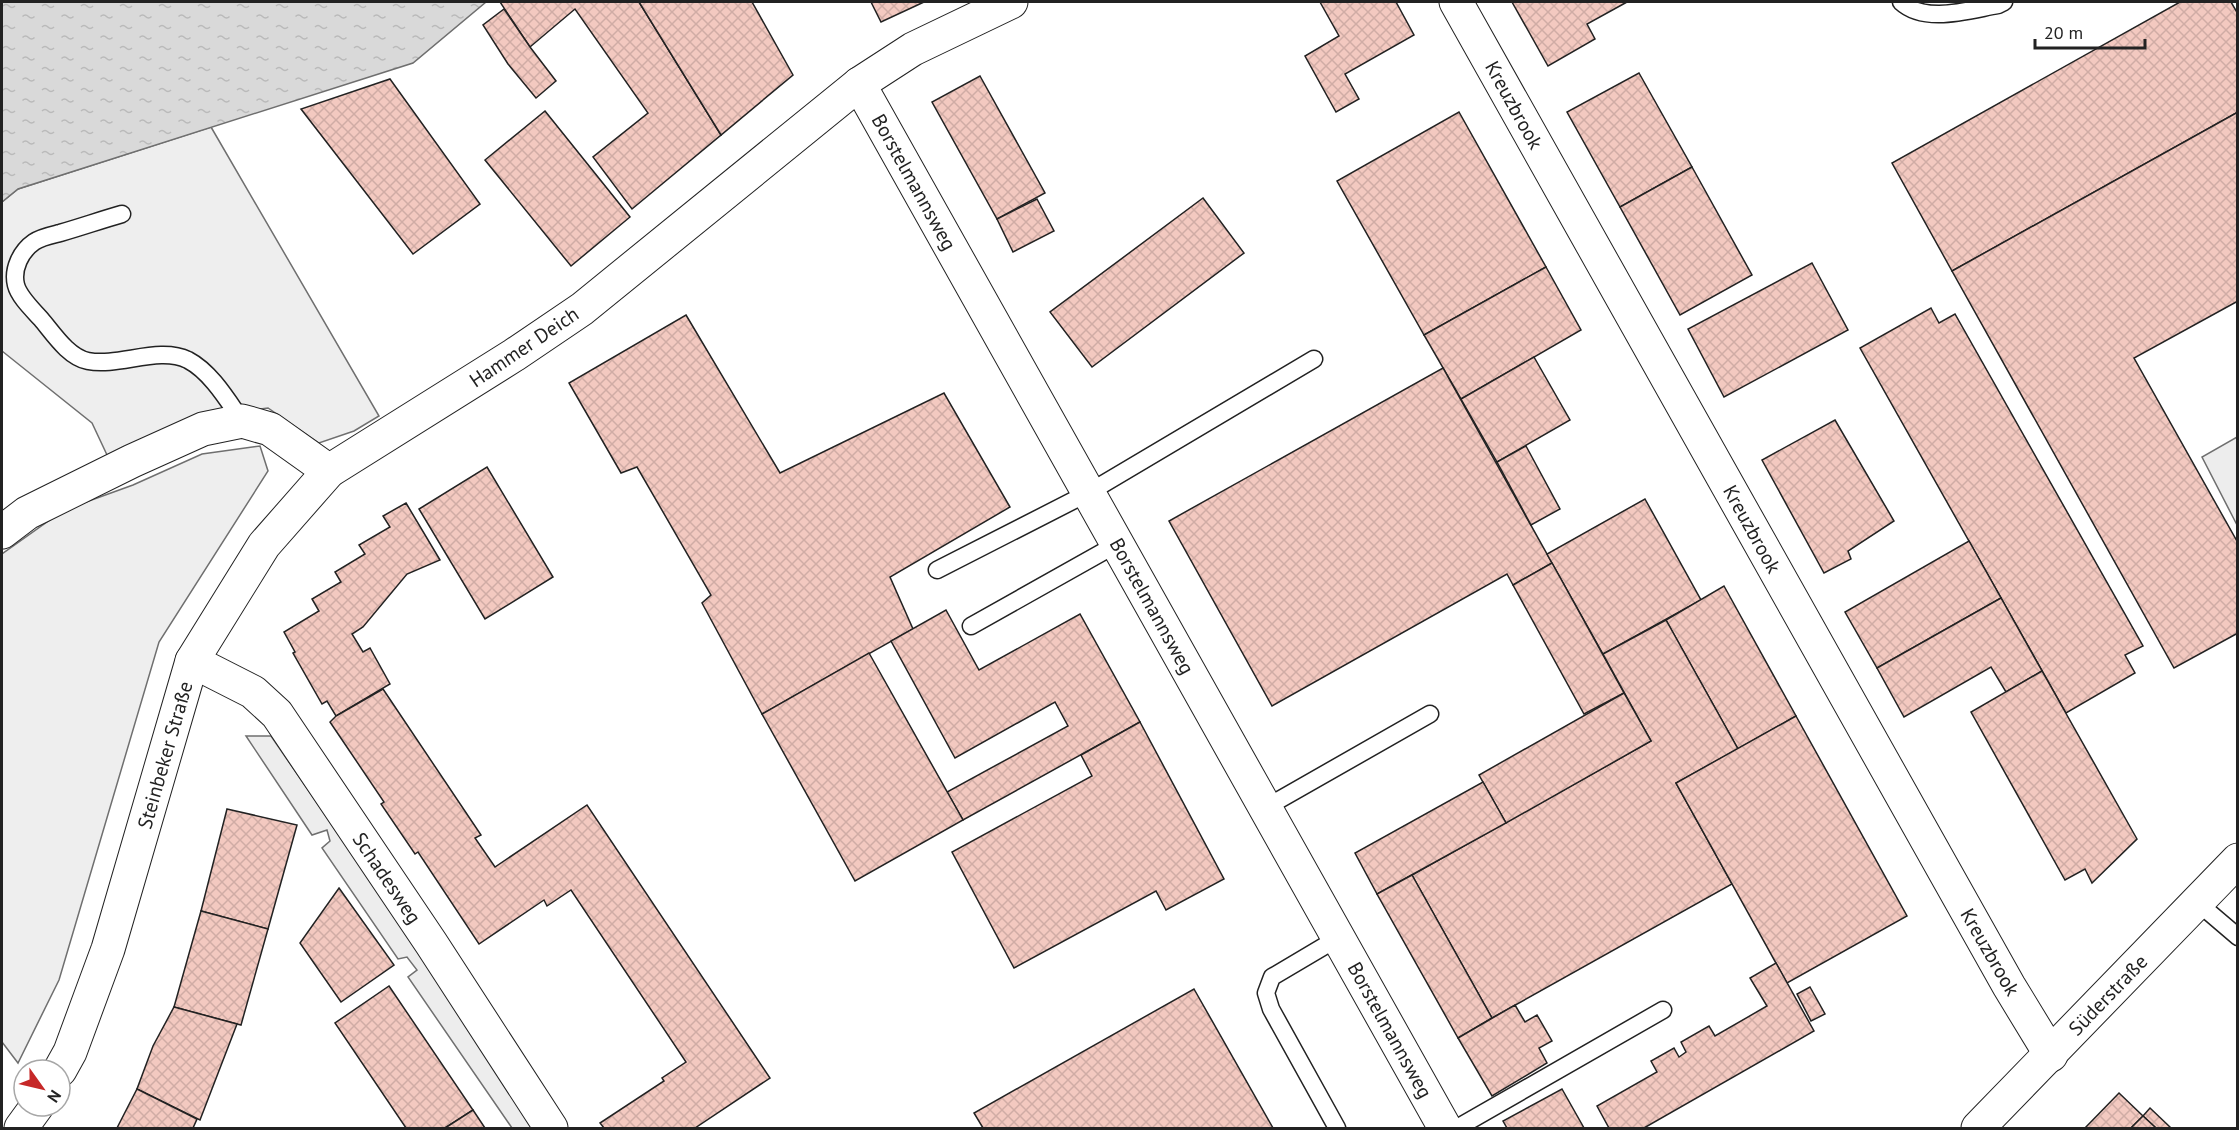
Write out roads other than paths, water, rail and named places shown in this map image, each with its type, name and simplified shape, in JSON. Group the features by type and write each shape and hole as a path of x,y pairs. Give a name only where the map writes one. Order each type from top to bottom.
{"street":[{"name":"Hammer Deich","path":"329,471 514,355 582,309 859,84 913,49 1011,2"},
{"name":"Kreuzbrook","path":"1456,2 2009,986 2051,1055"},
{"name":"Borstelmannsweg","path":"859,84 1445,1128"},
{"path":"2,532 27,513 132,461 203,429 242,421 270,429 329,471"},
{"name":"Steinbeker Straße","path":"67,1058 108,949 192,661 264,545 329,471"},
{"name":"Schadesweg","path":"192,661 254,692 277,714 551,1128"},
{"name":"Süderstraße","path":"1978,1128 2238,860"}],"lane":[{"path":"1901,2 1908,8 1943,15 2004,2"},
{"path":"122,214 36,240 24,251 16,268 16,286 29,305 77,356 88,361 168,355 180,357 201,369 242,421"},
{"path":"937,570 1088,493 1314,358"},
{"path":"971,626 1117,544"},
{"path":"1265,808 1430,714"},
{"path":"2197,902 2238,938"},
{"path":"1337,1128 1271,1009 1266,993 1272,977 1338,938"},
{"path":"1457,1128 1663,1010"}],"water":[{"path":"2,2 486,2 413,63 18,189 2,202"}]}
